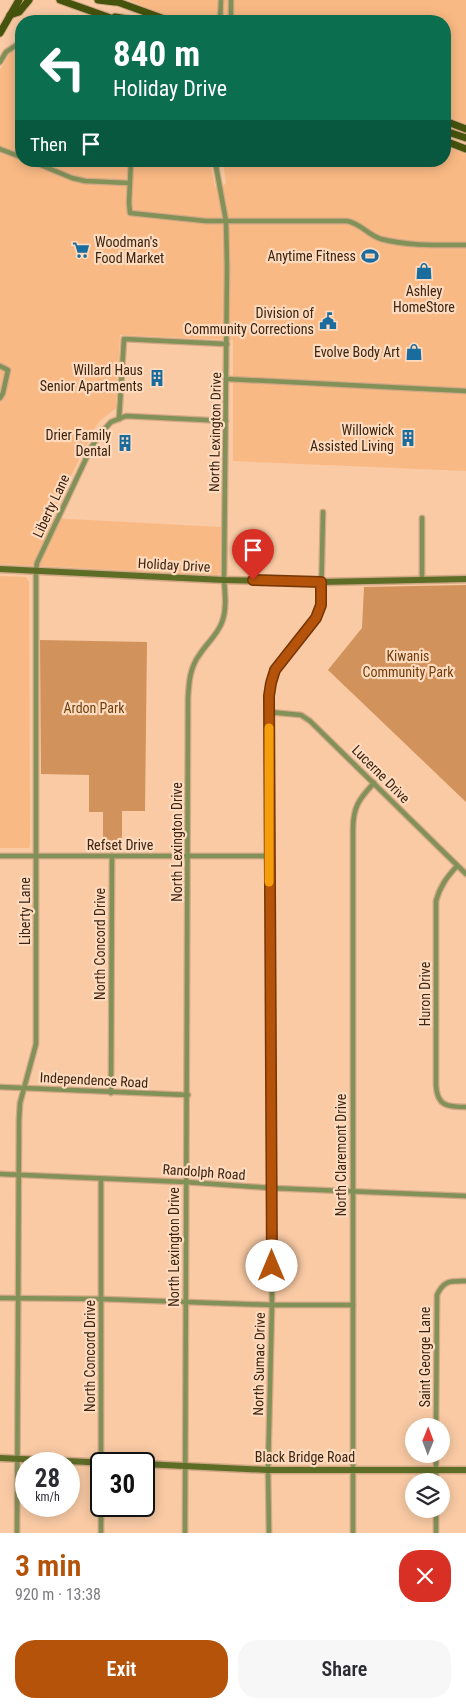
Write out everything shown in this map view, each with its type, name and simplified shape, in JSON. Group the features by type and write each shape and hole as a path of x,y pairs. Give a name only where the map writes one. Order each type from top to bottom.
{"main road":[{"path":"0,33 19,0"},
{"path":"10,15 19,12 29,0"},
{"path":"60,0 102,15"},
{"path":"98,0 115,1 154,15"},
{"path":"451,123 466,129"},
{"path":"451,133 466,138"},
{"path":"451,143 466,149"}],"street":[{"path":"220,15 221,0"},
{"path":"231,0 231,15"},
{"path":"0,62 6,52 15,46"},
{"path":"0,149 15,155"},
{"path":"45,167 84,181 130,183"},
{"path":"131,167 130,213 226,221 347,221 355,223 369,234 382,239 422,245 466,245"},
{"name":"North Lexington Drive","path":"185,1533 188,682 192,668 222,622 225,611 228,266 226,221 217,167"},
{"path":"226,421 141,416 126,416 119,419 124,339 227,344"},
{"path":"0,366 8,370 4,393 0,398"},
{"path":"227,380 466,391"},
{"name":"Liberty Lane","path":"17,1452 19,1120 20,1103 36,1044 36,570 37,562 91,448 111,422 119,419"},
{"name":"North Sumac Drive","path":"269,1533 268,1470 272,1305 269,712 271,683 275,670 316,618 321,605 323,512"},
{"path":"422,518 422,580"},
{"name":"Holiday Drive","path":"0,569 224,580 321,582 466,579"},
{"name":"Lucerne Drive","path":"269,712 301,715 310,720 466,874"},
{"name":"North Claremont Drive","path":"353,1533 353,817 359,802 374,783"},
{"name":"Refset Drive","path":"0,856 269,856"},
{"name":"North Concord Drive","path":"111,1093 112,856"},
{"name":"Huron Drive","path":"457,866 444,880 436,901 436,1095 442,1103 451,1107 466,1108"},
{"name":"Independence Road","path":"0,1087 188,1096"},
{"name":"Randolph Road","path":"0,1174 466,1196"},
{"name":"North Concord Drive","path":"100,1178 101,1452"},
{"name":"Saint George Lane","path":"436,1418 437,1295 441,1286 449,1281 466,1281"},
{"path":"0,1298 101,1298 272,1305 352,1305"},
{"path":"0,1458 15,1458"},
{"path":"436,1463 436,1471"},
{"name":"Black Bridge Road","path":"155,1465 268,1470 466,1470"},
{"name":"Liberty Lane","path":"17,1517 17,1533"},
{"name":"North Concord Drive","path":"101,1517 101,1533"},
{"path":"436,1518 436,1533"}],"shaded area":[{"path":"129,0 466,0 466,124 451,118 451,15 166,15"},
{"path":"15,50 15,167 211,167 215,187 226,184 224,167 451,167 451,148 466,154 466,471 233,461 233,340 120,335 116,408 96,426 50,518 221,527 220,572 218,575 215,575 0,564 0,70 10,53"},
{"path":"0,576 26,577 29,582 29,848 0,848"}],"green space":[{"name":"Kiwanis Community Park","path":"466,585 466,802 328,670 362,628 364,587"},
{"name":"Ardon Park","path":"40,640 147,642 145,811 122,811 122,849 103,849 103,812 89,812 89,775 41,774"}],"slow traffic":[{"path":"269,728 269,882"}],"place":[{"name":"Woodman's Food Market","path":"81,250"},
{"name":"Anytime Fitness","path":"370,256"},
{"name":"Ashley HomeStore","path":"424,271"},
{"name":"Division of Community Corrections","path":"328,321"},
{"name":"Evolve Body Art","path":"414,352"},
{"name":"Willard Haus Senior Apartments","path":"157,378"},
{"name":"Willowick Assisted Living","path":"408,438"},
{"name":"Drier Family Dental","path":"125,443"}],"route":[{"path":"253,580 321,582 321,605 316,618 275,670 269,696 272,1266"}]}
